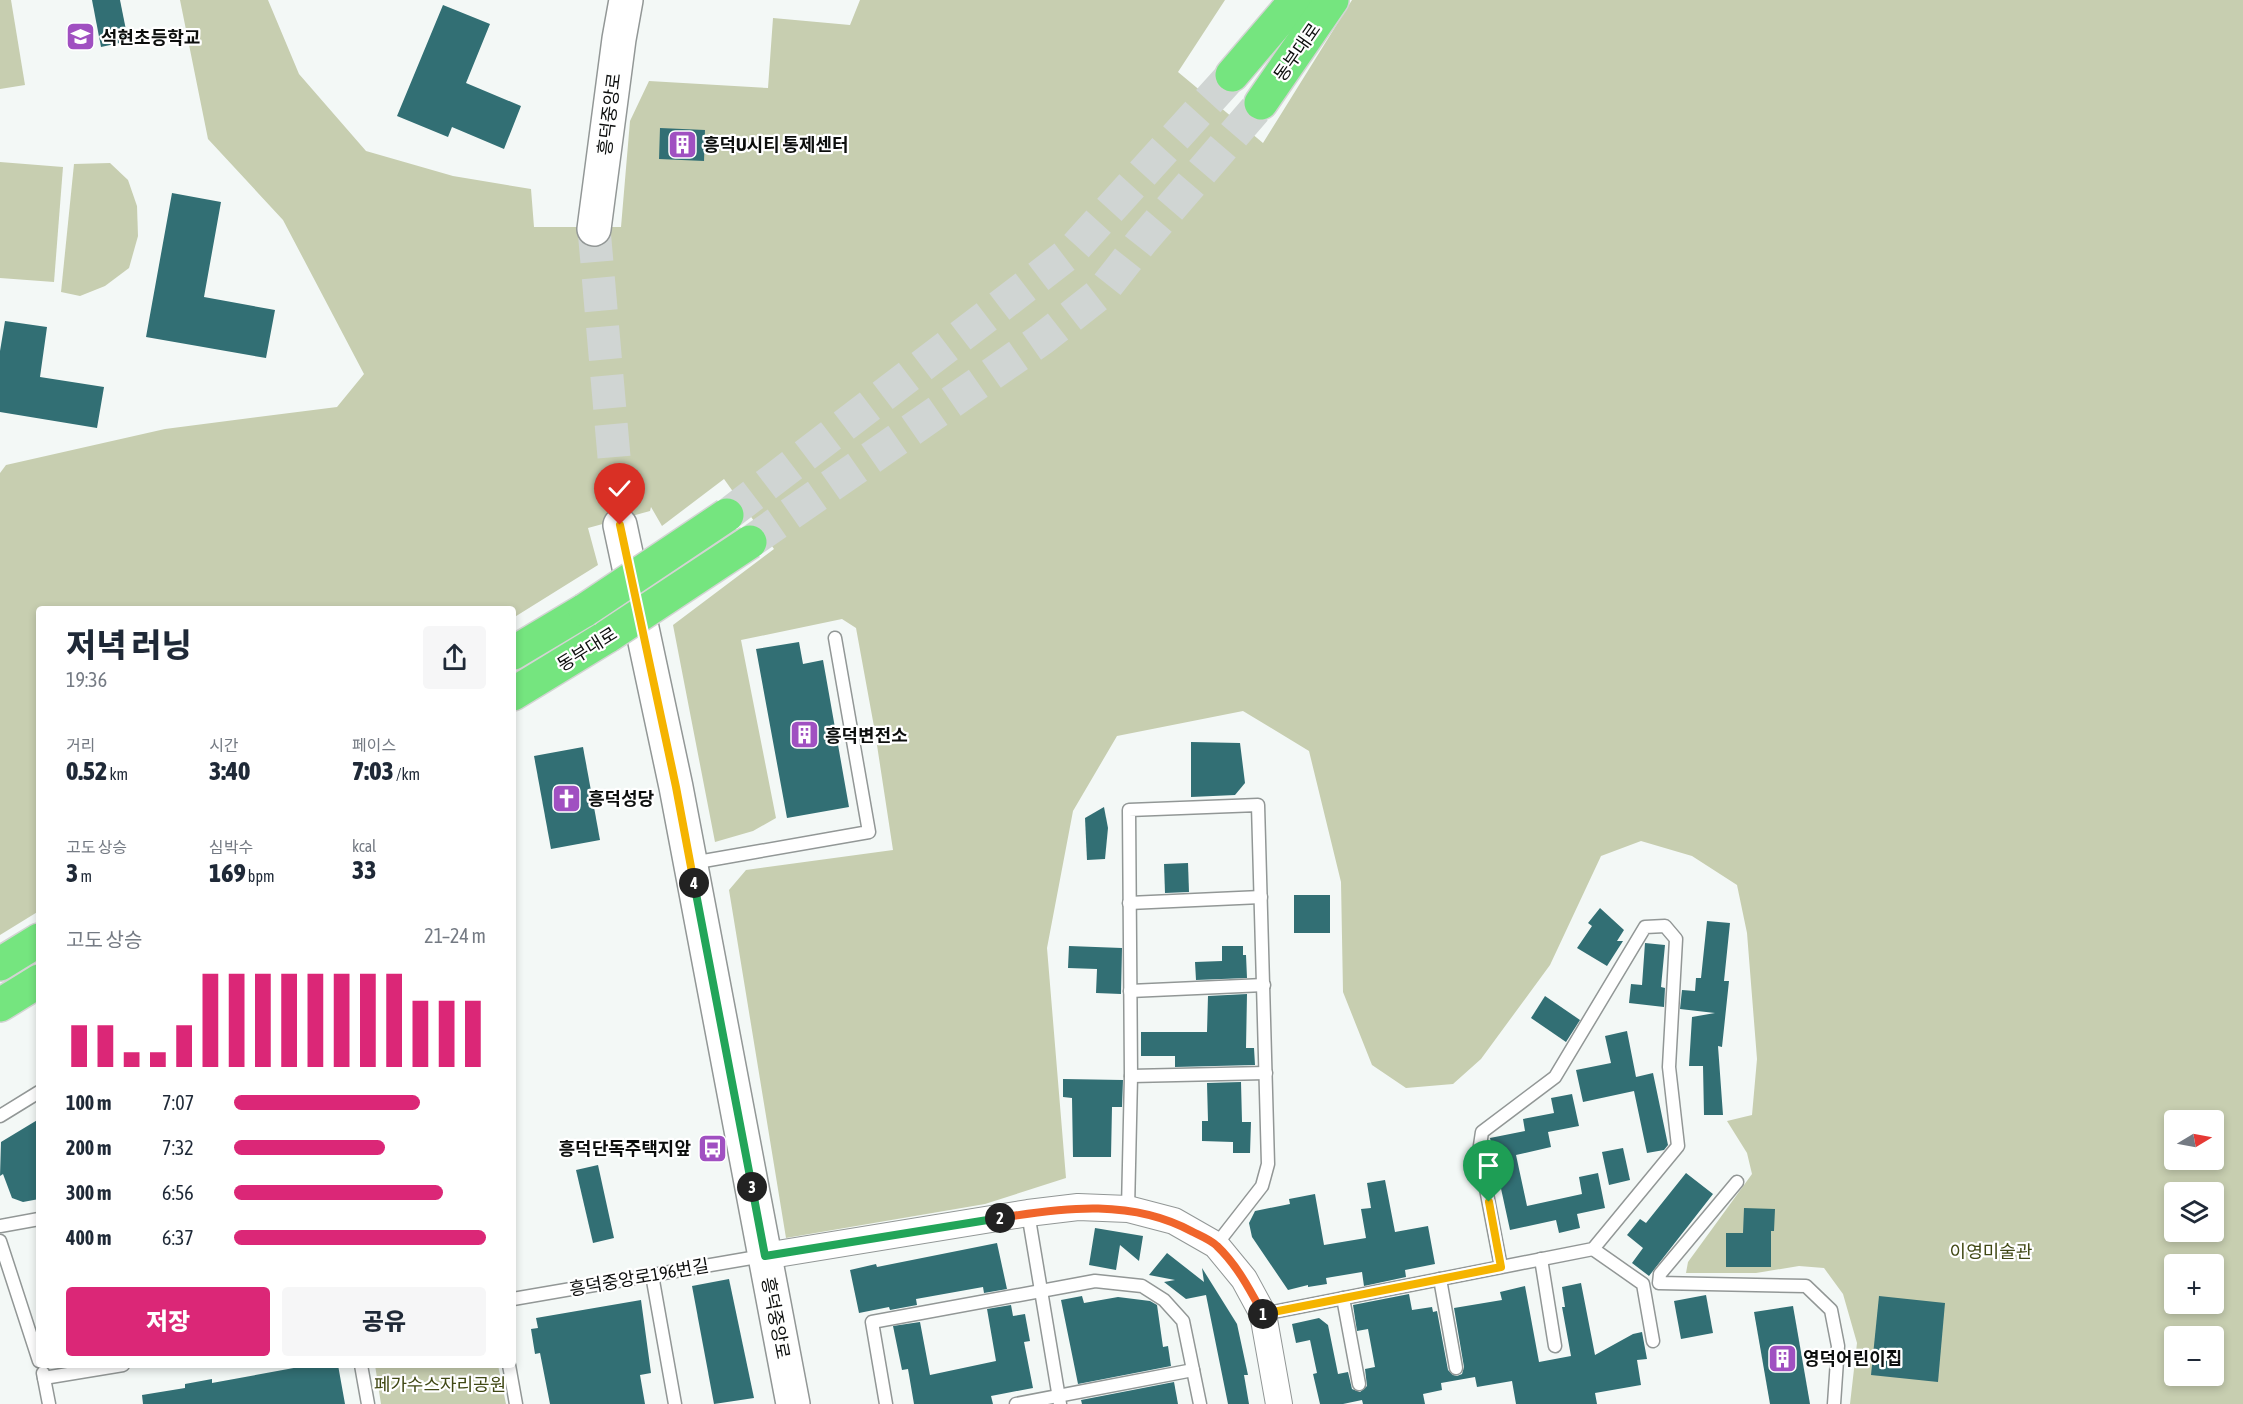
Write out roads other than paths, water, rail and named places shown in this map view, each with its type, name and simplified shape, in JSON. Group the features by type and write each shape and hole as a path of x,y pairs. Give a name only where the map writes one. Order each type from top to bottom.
{"highway":[{"name":"동부대로","path":"1232,75 1296,0"},
{"name":"동부대로","path":"1261,103 1332,0"},
{"name":"동부대로","path":"516,651 585,610 727,515"},
{"name":"동부대로","path":"516,692 608,636 750,542"},
{"path":"0,964 36,942"},
{"path":"0,1005 36,983"}],"street":[{"name":"흥덕중앙로","path":"594,229 626,0"},
{"name":"흥덕중앙로","path":"620,525 691,863 793,1404"},
{"path":"765,1256 1028,1213 1078,1208 1128,1209 1174,1221 1216,1245 1244,1279 1263,1314 1279,1404"}],"lane":[{"path":"691,863 869,832 835,638"},
{"path":"1128,1209 1131,1076 1129,810 1258,805 1268,1164 1262,1186 1216,1245"},
{"path":"1129,903 1261,897"},
{"path":"1263,1314 1593,1249 1678,1146 1669,1067 1676,939 1665,926 1645,927 1555,1077 1482,1132 1479,1152 1501,1267"},
{"path":"1130,992 1264,986"},
{"path":"1131,1076 1266,1073"},
{"path":"0,1116 36,1094"},
{"path":"1737,1182 1660,1274 1659,1283 1806,1286 1831,1310 1838,1346 1834,1404"},
{"path":"1028,1213 1060,1400"},
{"path":"0,1226 36,1220"},
{"path":"0,1241 36,1351"},
{"path":"1593,1249 1643,1284 1653,1341"},
{"name":"흥덕중앙로196번길","path":"516,1298 765,1256"},
{"path":"1541,1259 1555,1346"},
{"path":"652,1275 675,1404"},
{"path":"1440,1279 1456,1368"},
{"path":"886,1404 872,1322 1095,1281 1142,1286 1164,1300 1183,1321 1200,1404"},
{"path":"1343,1298 1359,1384"},
{"path":"41,1368 49,1404"},
{"path":"44,1378 105,1368"},
{"path":"362,1368 368,1404"},
{"path":"510,1368 516,1404"},
{"path":"1016,1404 1060,1400 1193,1370"}],"tunnel":[{"path":"727,515 1072,251 1232,75"},
{"path":"750,542 1042,339 1101,293 1142,241 1261,103"},
{"path":"594,229 620,525"}],"place":[{"name":"석현초등학교","path":"80,37"},
{"name":"흥덕U시티 통제센터","path":"682,144"},
{"name":"흥덕변전소","path":"804,735"},
{"name":"흥덕성당","path":"567,798"},
{"name":"흥덕단독주택지앞","path":"712,1148"},
{"name":"영덕어린이집","path":"1782,1358"}],"park label":[{"name":"이영미술관","path":"1991,1251"},
{"name":"페가수스자리공원","path":"440,1384"}]}
